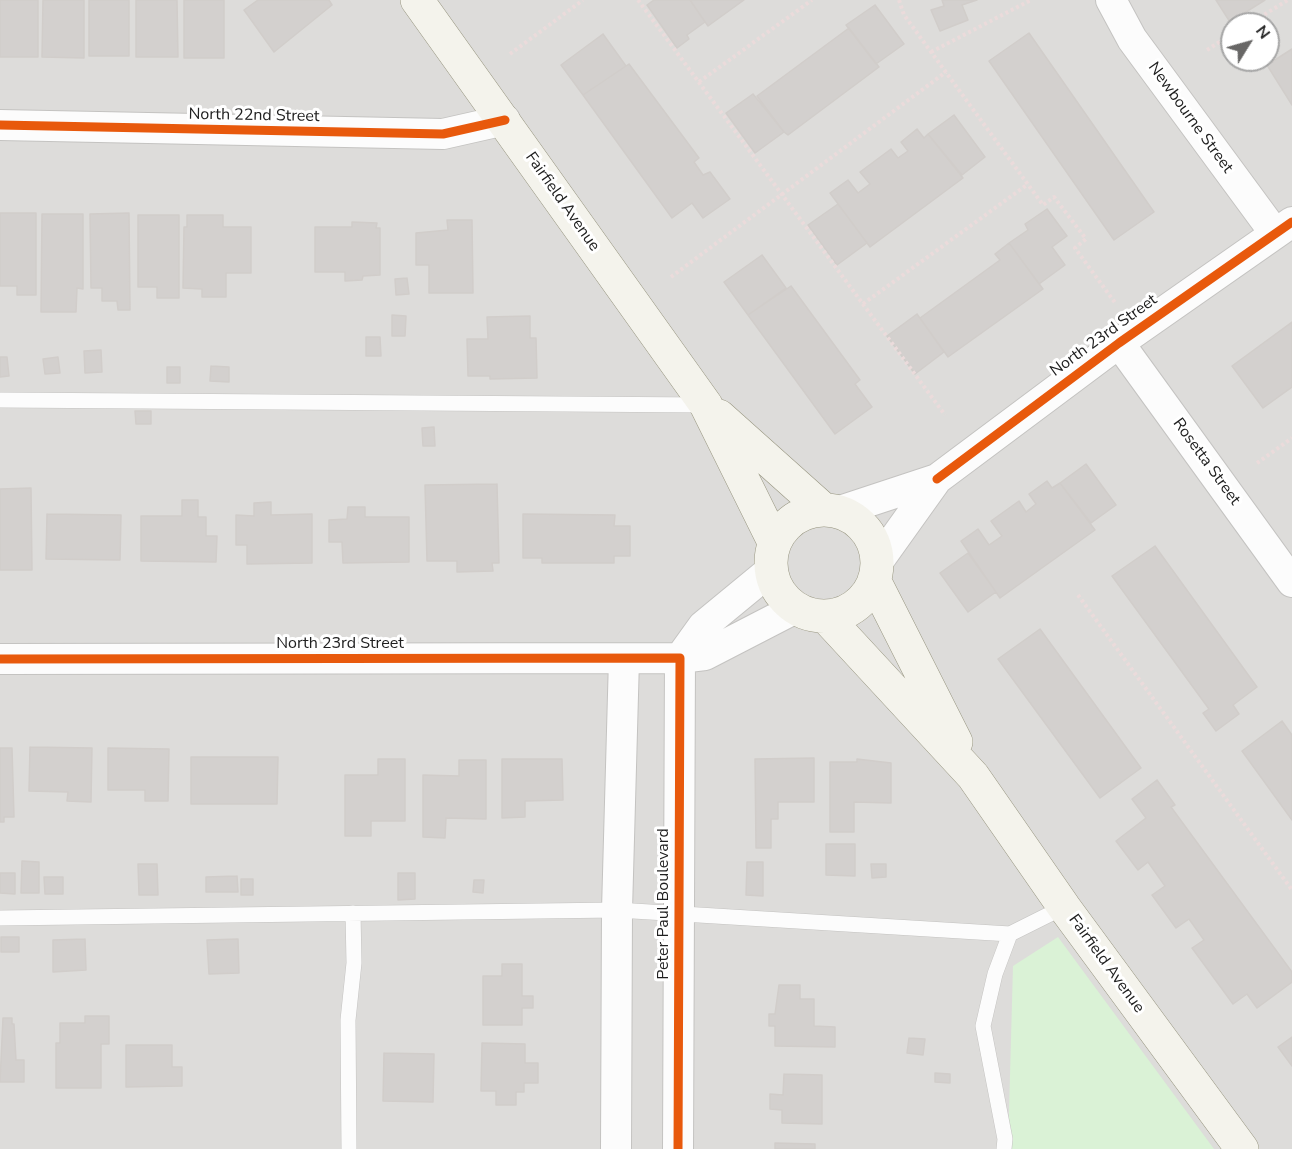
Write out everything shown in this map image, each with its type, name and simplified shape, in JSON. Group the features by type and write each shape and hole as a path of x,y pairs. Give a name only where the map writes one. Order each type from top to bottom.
{"main road":[{"name":"Fairfield Avenue","path":"417,0 505,120 706,405 772,556 775,586 784,599 811,612 973,776"},
{"name":"Fairfield Avenue","path":"706,405 831,510 855,519 867,531 875,546 876,572 973,776 1064,907 1242,1149"},
{"path":"772,556 791,519 806,512 831,510"},
{"path":"811,612 841,614 854,607 866,595 876,572"}],"street":[{"name":"Newbourne Street","path":"1111,0 1132,39 1283,227"},
{"name":"North 22nd Street","path":"0,125 443,134 505,120"},
{"name":"North 23rd Street","path":"876,572 937,479 1128,337 1283,227"},
{"name":"Rosetta Street","path":"1128,337 1292,582"},
{"name":"North 23rd Street","path":"831,510 937,479"},
{"path":"680,658 704,626 772,556"},
{"name":"North 23rd Street","path":"0,659 680,658 705,655 811,612"},
{"name":"Peter Paul Boulevard","path":"678,1149 680,658"},
{"path":"616,1149 617,910 624,659"}],"lane":[{"path":"0,400 706,405"},
{"path":"0,918 617,910 1010,934 1064,907"},
{"path":"350,1149 348,1020 354,963 353,913"},
{"path":"1004,1149 1005,1139 983,1026 995,974 1010,934"}],"path":[{"path":"510,54 583,0"},
{"path":"638,0 945,415"},
{"path":"699,82 812,0"},
{"path":"899,0 904,15 1043,205 1054,197 1086,239 1075,248 1128,337"},
{"path":"931,52 1031,0"},
{"path":"1268,12 1288,0"},
{"path":"1207,50 1220,42"},
{"path":"671,277 946,72"},
{"path":"863,304 1028,184"},
{"path":"1257,463 1292,438"},
{"path":"1078,595 1292,890"}],"shaded area":[{"path":"0,0 1292,0 1292,1149 0,1149"}],"green space":[{"path":"1058,937 1214,1149 1008,1149 1013,966"}],"building":[{"path":"0,0 38,0 38,57 0,57"},
{"path":"43,0 84,0 84,58 42,57"},
{"path":"89,0 129,0 129,56 89,56"},
{"path":"136,0 177,0 178,57 136,57"},
{"path":"184,0 224,0 224,58 184,58"},
{"path":"258,0 329,0 332,5 274,52 244,10"},
{"path":"654,0 690,0 705,22 687,35 689,39 677,48 647,5"},
{"path":"690,0 744,0 708,26"},
{"path":"942,0 977,0 962,5 968,20 940,31 931,10 944,6"},
{"path":"1216,0 1265,0 1246,12 1224,12"},
{"path":"875,5 904,44 876,64 846,25"},
{"path":"849,28 879,67 788,135 757,96"},
{"path":"1029,33 1154,212 1114,240 989,61"},
{"path":"603,34 626,66 583,95 561,65"},
{"path":"1292,49 1292,105 1271,72 1280,72 1280,57"},
{"path":"629,64 699,158 694,162 703,175 710,172 730,199 703,218 692,203 672,218 583,95"},
{"path":"753,94 784,132 755,153 726,113"},
{"path":"954,115 985,157 962,175 928,134"},
{"path":"917,129 924,138 928,134 963,178 870,247 830,193 848,180 858,193 870,184 860,172 891,149 898,158 908,151 901,142"},
{"path":"838,204 867,243 837,265 808,225"},
{"path":"1047,209 1067,236 1052,247 1065,265 1039,284 1009,243 1028,230 1025,224"},
{"path":"0,213 36,213 36,295 17,295 17,286 0,286"},
{"path":"129,213 130,310 118,310 117,301 102,301 102,288 91,288 90,214"},
{"path":"42,214 83,214 83,289 77,288 76,312 41,312"},
{"path":"138,215 179,215 179,298 157,298 157,287 138,287"},
{"path":"187,215 223,215 223,227 251,227 251,273 226,273 226,297 202,297 202,289 183,288 184,227 187,227"},
{"path":"447,220 472,220 473,293 429,293 429,265 416,265 416,233 448,230"},
{"path":"352,222 377,223 376,228 380,228 380,275 363,276 362,280 345,281 345,272 315,272 315,227 352,227"},
{"path":"1009,243 1043,289 948,357 920,318 1000,260 995,254"},
{"path":"762,255 786,288 748,315 724,282"},
{"path":"407,278 409,294 396,295 395,279"},
{"path":"791,286 860,380 855,384 872,407 835,434 748,315"},
{"path":"917,314 944,352 915,374 887,336"},
{"path":"392,315 406,316 405,336 392,336"},
{"path":"530,316 530,338 536,338 537,378 490,379 490,376 468,376 467,339 488,339 487,317"},
{"path":"1292,322 1292,387 1263,408 1232,366"},
{"path":"366,337 380,337 381,356 366,356"},
{"path":"101,350 102,372 85,373 84,351"},
{"path":"0,357 7,357 9,376 0,377"},
{"path":"58,357 60,373 45,374 43,359"},
{"path":"211,366 229,367 229,382 210,381"},
{"path":"167,367 180,367 180,383 167,383"},
{"path":"135,411 151,411 151,424 136,424"},
{"path":"434,427 435,446 423,446 422,428"},
{"path":"1086,464 1116,505 1091,523 1060,483"},
{"path":"1047,481 1052,488 1060,483 1095,530 1000,598 961,541 978,529 989,545 1002,536 991,521 1019,501 1026,512 1036,504 1029,494"},
{"path":"497,484 499,563 492,563 493,571 457,572 457,561 427,561 425,485"},
{"path":"31,488 32,570 0,570 0,489"},
{"path":"182,500 198,500 198,517 206,517 206,536 217,536 216,562 141,561 141,516 182,516"},
{"path":"271,502 271,515 312,514 312,563 247,564 247,545 236,545 236,515 254,516 254,503"},
{"path":"348,507 365,507 365,517 409,517 409,562 343,563 342,542 329,542 329,520 347,519"},
{"path":"47,514 121,515 120,560 46,559"},
{"path":"523,514 615,515 614,526 630,526 630,556 614,556 614,563 542,563 542,558 523,558"},
{"path":"1155,546 1257,687 1233,705 1239,714 1216,731 1203,713 1209,709 1112,576"},
{"path":"968,553 996,592 968,612 940,573"},
{"path":"1040,629 1141,768 1100,798 998,659"},
{"path":"1282,721 1292,735 1292,820 1242,751"},
{"path":"30,747 92,748 91,802 67,801 68,792 29,791"},
{"path":"0,748 12,748 14,817 4,817 4,822 0,822"},
{"path":"108,748 169,749 168,801 145,801 145,790 108,790"},
{"path":"191,757 278,757 277,804 191,804"},
{"path":"814,758 814,802 778,802 778,819 771,819 771,848 756,848 755,759"},
{"path":"378,759 405,759 405,821 371,821 371,836 345,836 345,775 378,775"},
{"path":"502,759 562,759 563,800 525,801 525,817 502,818"},
{"path":"857,759 891,763 891,803 854,802 854,832 830,832 830,762 857,762"},
{"path":"459,760 486,760 486,819 446,818 445,838 423,837 423,775 459,776"},
{"path":"1157,780 1175,805 1171,807 1292,972 1292,982 1257,1008 1247,994 1233,1004 1192,948 1204,940 1189,919 1176,928 1152,895 1165,886 1148,862 1138,870 1116,841 1146,818 1132,799"},
{"path":"826,844 855,844 855,876 826,875"},
{"path":"22,861 39,862 39,893 21,893"},
{"path":"747,862 763,862 763,896 746,895"},
{"path":"138,864 157,864 158,895 139,895"},
{"path":"871,864 886,864 886,877 872,878"},
{"path":"0,873 15,873 15,894 0,893"},
{"path":"398,873 415,873 415,899 398,900"},
{"path":"237,876 238,892 206,892 206,877"},
{"path":"44,877 63,877 63,894 45,894"},
{"path":"241,879 253,879 253,895 241,895"},
{"path":"474,880 484,880 483,893 473,892"},
{"path":"1,937 19,937 19,952 1,952"},
{"path":"85,939 86,970 53,972 53,940"},
{"path":"238,939 239,973 209,974 207,940"},
{"path":"502,964 522,964 522,996 533,996 533,1008 522,1008 522,1025 483,1025 483,976 502,976"},
{"path":"779,985 800,985 800,999 814,999 814,1026 835,1027 835,1047 775,1046 775,1026 769,1026 769,1014 775,1014"},
{"path":"85,1016 109,1016 109,1044 101,1044 101,1088 56,1088 56,1043 60,1043 60,1023 85,1023"},
{"path":"3,1018 12,1018 12,1024 14,1024 16,1060 24,1060 24,1082 0,1082"},
{"path":"1292,1037 1292,1066 1278,1047"},
{"path":"909,1038 925,1039 923,1055 907,1053"},
{"path":"482,1043 525,1044 525,1063 538,1063 538,1083 524,1083 524,1092 516,1092 516,1105 496,1105 496,1091 481,1091"},
{"path":"126,1045 172,1045 172,1067 182,1067 182,1086 126,1087"},
{"path":"384,1053 434,1054 433,1102 383,1101"},
{"path":"935,1073 950,1074 950,1083 935,1082"},
{"path":"784,1074 822,1075 822,1124 782,1123 782,1110 770,1109 770,1094 783,1095"},
{"path":"775,1143 815,1144 815,1149 775,1149"}],"cycle path":[{"path":"0,125 443,134 505,120"},
{"path":"937,479 1119,343 1292,222"},
{"path":"0,659 680,658 678,1149"}]}
